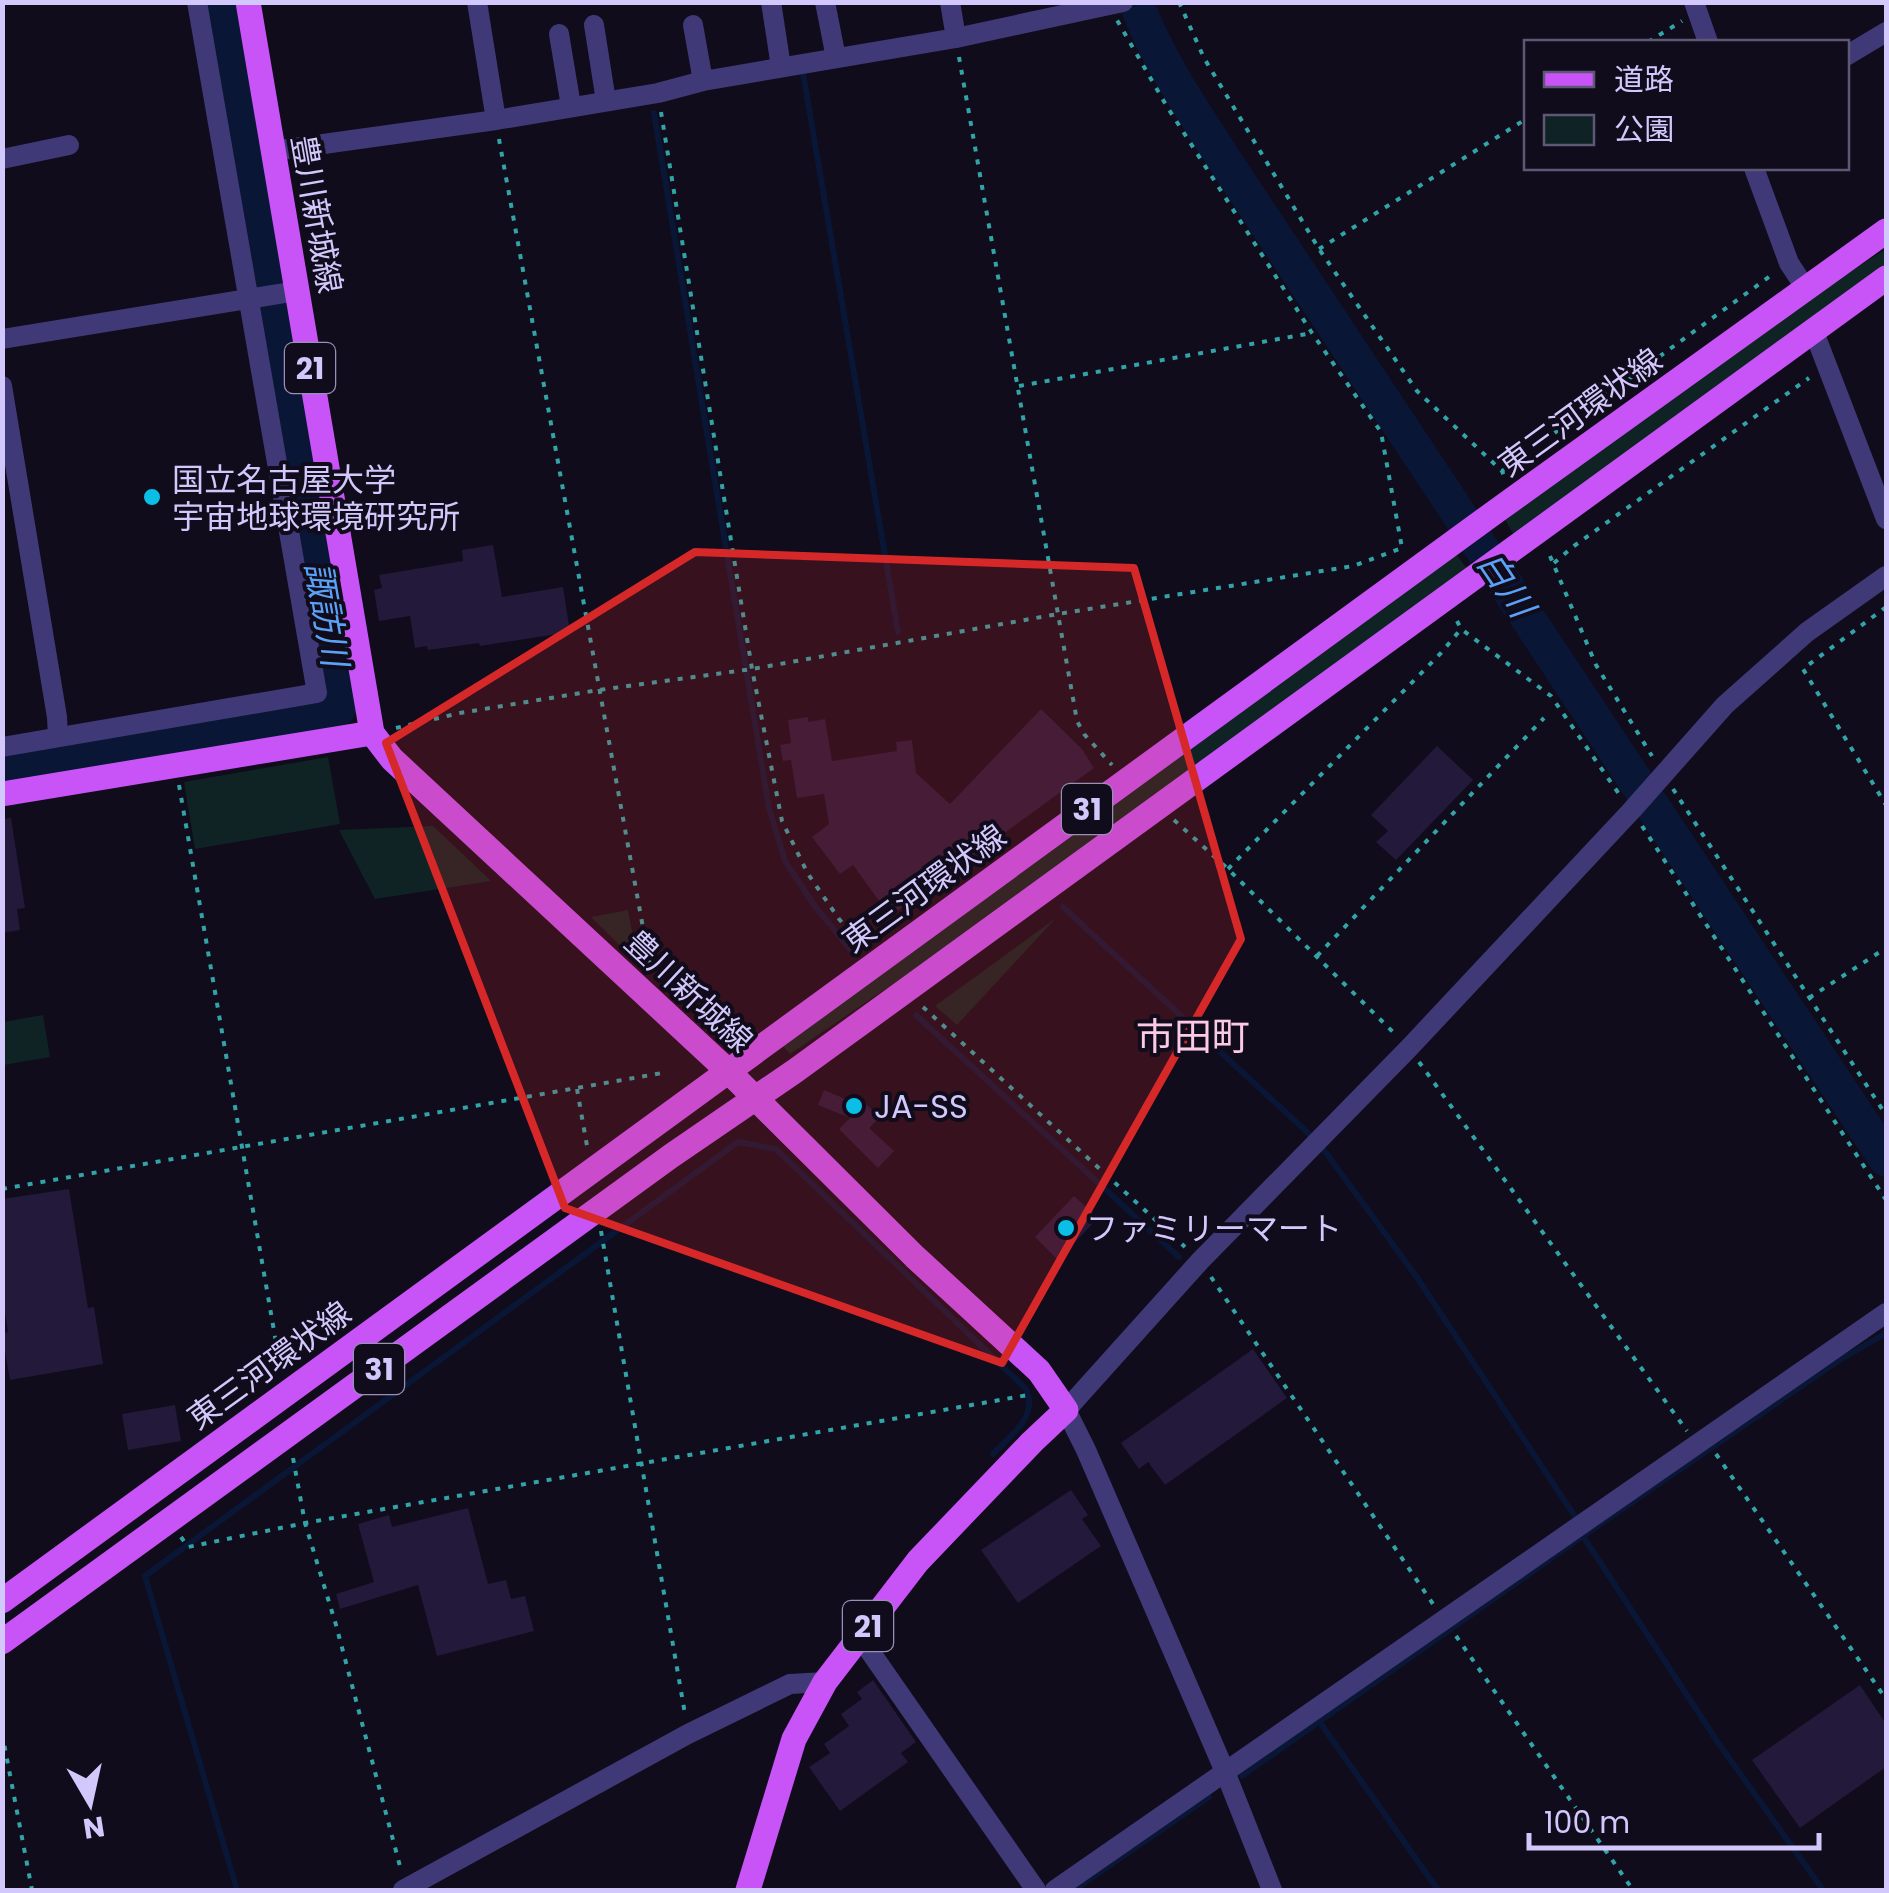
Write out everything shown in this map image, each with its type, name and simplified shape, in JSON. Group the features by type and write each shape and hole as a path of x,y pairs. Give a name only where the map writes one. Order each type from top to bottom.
{"main road":[{"name":"豊川新城線","path":"248,2 273,151 274,294 372,733 392,759 757,1098 914,1258 1039,1371 1060,1400"},
{"name":"東三河環状線","path":"2,1601 1886,231"},
{"name":"東三河環状線","path":"2,1642 1886,278"},
{"path":"2,794 372,733"},
{"name":"21","path":"748,1890 794,1738 825,1682 918,1562 1032,1442 1060,1400"}],"street":[{"path":"2,747 317,694 274,294 197,2"},
{"path":"477,2 496,120"},
{"path":"770,2 781,67"},
{"path":"825,2 836,58"},
{"path":"950,2 956,38"},
{"path":"273,151 658,93 703,81 956,38 1117,4"},
{"path":"1696,7 1707,40"},
{"path":"594,24 606,101"},
{"path":"693,25 703,81"},
{"path":"1849,54 1886,32"},
{"path":"559,34 572,106"},
{"path":"2,158 69,145"},
{"path":"1755,170 1789,263 1806,290"},
{"path":"2,339 274,294"},
{"path":"1814,332 1886,520"},
{"path":"2,386 9,463 54,698 58,738"},
{"path":"1272,1890 1086,1450 1060,1400 1409,1048 1725,706 1808,632 1886,576"},
{"path":"1055,1890 1886,1313"},
{"path":"860,1637 1036,1890"},
{"path":"405,1890 688,1734 790,1684 825,1682"}],"path":[{"path":"1179,2 1204,58 1319,249 1417,391 1502,471 1506,481"},
{"path":"372,733 460,713 752,669 1353,566 1402,548 1381,432 1312,333 1166,105 1117,4"},
{"path":"1651,40 1696,7"},
{"path":"956,38 1077,721 1084,734 1127,780"},
{"path":"658,93 752,669 782,821 808,874 839,919 877,962"},
{"path":"496,120 650,967 646,997"},
{"path":"1319,249 1524,120"},
{"path":"1502,471 1789,263"},
{"path":"1018,386 1312,333"},
{"path":"1554,563 1827,366"},
{"path":"1550,556 1596,665 1661,778 1886,1115"},
{"path":"1886,607 1803,669 1886,804"},
{"path":"1457,621 1461,629 1550,696 1632,810 1886,1200"},
{"path":"1228,869 1461,629"},
{"path":"1316,956 1544,718"},
{"path":"176,765 285,1393"},
{"path":"1159,807 1228,869 1409,1048 1701,1441 1886,1699"},
{"path":"1809,998 1886,948"},
{"path":"905,990 1200,1261 1633,1890"},
{"path":"2,1189 662,1074"},
{"path":"576,1089 591,1171"},
{"path":"598,1210 688,1734"},
{"path":"170,1521 188,1547 641,1462 1060,1400"},
{"path":"288,1435 305,1522 405,1890"},
{"path":"2,1733 32,1890"}],"highlighted area":[{"path":"695,552 1134,568 1241,939 1002,1363 565,1208 386,743"}],"green space":[{"path":"1886,249 1886,269 1515,537 1503,516 1769,323"},
{"path":"1455,553 1469,571 970,936 790,1054 778,1041"},
{"path":"328,757 340,824 195,849 184,782"},
{"path":"433,826 491,881 375,899 339,830"},
{"path":"628,910 638,963 591,917"},
{"path":"1056,918 957,1025 935,1006"},
{"path":"43,1015 50,1057 3,1065 3,1022"}],"building":[{"path":"493,545 502,597 563,587 570,632 428,650 427,646 415,648 410,616 379,621 374,590 382,588 379,575 463,561 462,550"},
{"path":"1041,709 1082,749 1094,768 890,916 853,865 840,874 812,837 829,824 824,794 797,798 791,760 783,761 780,745 791,743 788,720 808,717 808,722 825,719 832,761 897,751 896,742 912,740 916,773 950,804"},
{"path":"1437,746 1473,780 1396,860 1376,842 1388,831 1371,815"},
{"path":"11,818 25,908 17,909 20,930 2,933 2,819"},
{"path":"824,1090 862,1106 865,1103 880,1117 869,1128 894,1151 878,1168 839,1129 850,1118 818,1105"},
{"path":"69,1189 88,1308 94,1307 103,1364 10,1380 2,1336 8,1332 2,1295 2,1199"},
{"name":"ファミリーマート","path":"1074,1196 1098,1218 1058,1260 1035,1237"},
{"path":"1253,1349 1287,1398 1165,1485 1148,1462 1139,1469 1121,1443"},
{"path":"175,1405 181,1441 128,1450 122,1414"},
{"path":"1071,1490 1088,1515 1082,1519 1101,1546 1018,1603 981,1550"},
{"path":"468,1508 488,1584 506,1580 511,1599 525,1596 534,1631 437,1656 418,1585 340,1609 336,1594 374,1582 358,1524 389,1515 392,1527"},
{"path":"873,1680 916,1742 901,1753 908,1762 840,1811 809,1767 830,1753 824,1744 849,1726 841,1714 862,1699 857,1692"},
{"path":"1860,1685 1886,1724 1886,1767 1800,1828 1752,1760"}],"waterway":[{"name":"諏訪川","path":"2,771 325,718 336,711 341,701 223,2"},
{"name":"白川","path":"1136,2 1188,104 1886,1159"},
{"path":"803,73 898,632"},
{"path":"654,113 769,808 785,861 850,949"},
{"path":"1063,907 1327,1154 1416,1276 1578,1521"},
{"path":"916,1015 1179,1257"},
{"path":"237,1890 145,1576 738,1142 776,1149 1026,1389 1026,1417 993,1454"},
{"path":"1242,1776 1583,1536 1838,1361 1886,1333"},
{"path":"1583,1536 1717,1741 1823,1890"},
{"path":"1319,1721 1438,1890"},
{"path":"1074,1890 1209,1797"}],"place":[{"name":"国立名古屋大学 宇宙地球環境研究所","path":"152,497"},
{"name":"JA-SS","path":"854,1106"},
{"name":"ファミリーマート","path":"1066,1228"}],"district":[{"name":"市田町","path":"1193,1036"}]}
